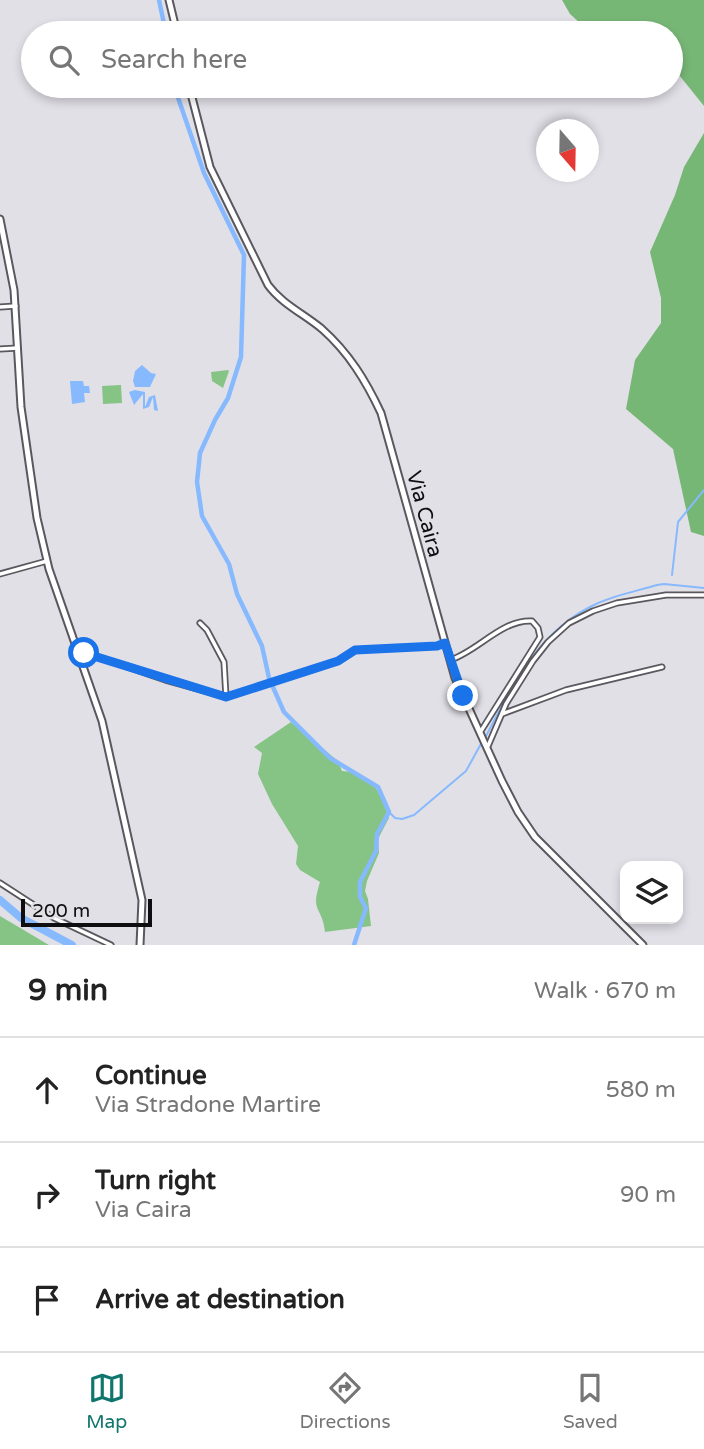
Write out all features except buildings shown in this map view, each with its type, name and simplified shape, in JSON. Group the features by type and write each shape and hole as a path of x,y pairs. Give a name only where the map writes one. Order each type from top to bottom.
{"street":[{"path":"169,0 174,21"},
{"name":"Via Caira","path":"192,98 210,167 268,285 281,300 322,330 346,354 364,378 381,413 450,660 463,696 518,812 535,837 643,945"},
{"path":"0,219 16,306 22,414 37,518 47,561 102,721 139,888 142,907 140,945"},
{"path":"0,307 16,306"},
{"path":"0,349 18,348"},
{"path":"0,574 47,561"},
{"path":"488,746 501,715 533,661 548,642 569,624 593,611 617,603 666,594 704,595"},
{"path":"450,660 520,623 532,621 538,628 540,637 481,731"},
{"path":"200,623 224,662 226,697"},
{"path":"79,655 87,653 168,681 226,697 338,661 355,650 437,646 445,643"},
{"path":"501,715 566,690 662,667"},
{"path":"0,883 54,918 111,945"}],"green space":[{"path":"562,0 704,0 704,106 683,80 683,21 578,21"},
{"path":"704,133 704,536 691,532 673,449 626,409 635,360 661,323 661,298 650,252 684,167"},
{"path":"228,370 223,388 212,381 211,372"},
{"path":"121,385 122,403 103,404 102,386"},
{"path":"291,722 338,761 342,771 361,775 368,780 386,808 389,818 378,839 379,853 365,891 371,926 325,932 316,905 320,882 300,870 296,864 298,846 272,804 258,774 262,753 254,747"},
{"path":"0,916 49,945 0,945"}],"water":[{"path":"142,365 156,374 150,387 135,387 135,371"},
{"path":"70,381 83,381 84,386 89,386 90,393 84,393 85,402 72,404"},
{"path":"129,392 145,392 145,407 149,397 155,395 158,411 154,410 153,397 149,407 143,409 143,394 134,405"}],"waterway":[{"path":"159,0 163,21"},
{"path":"178,98 204,173 244,255 241,357 228,398 200,453 197,482 202,516 229,564 237,594 262,646 269,678 284,712 330,758 378,787 389,812 377,834 376,851 360,882 360,897 366,908 354,945"},
{"path":"672,575 678,522 704,490"},
{"path":"485,738 529,661 558,629 576,615 603,601 657,585 704,588"},
{"path":"389,812 395,818 402,819 414,815 466,771 482,742"},
{"path":"0,900 21,918 72,945"}],"route":[{"path":"84,653 226,697 338,661 355,650 437,646 445,643 463,696"}]}
